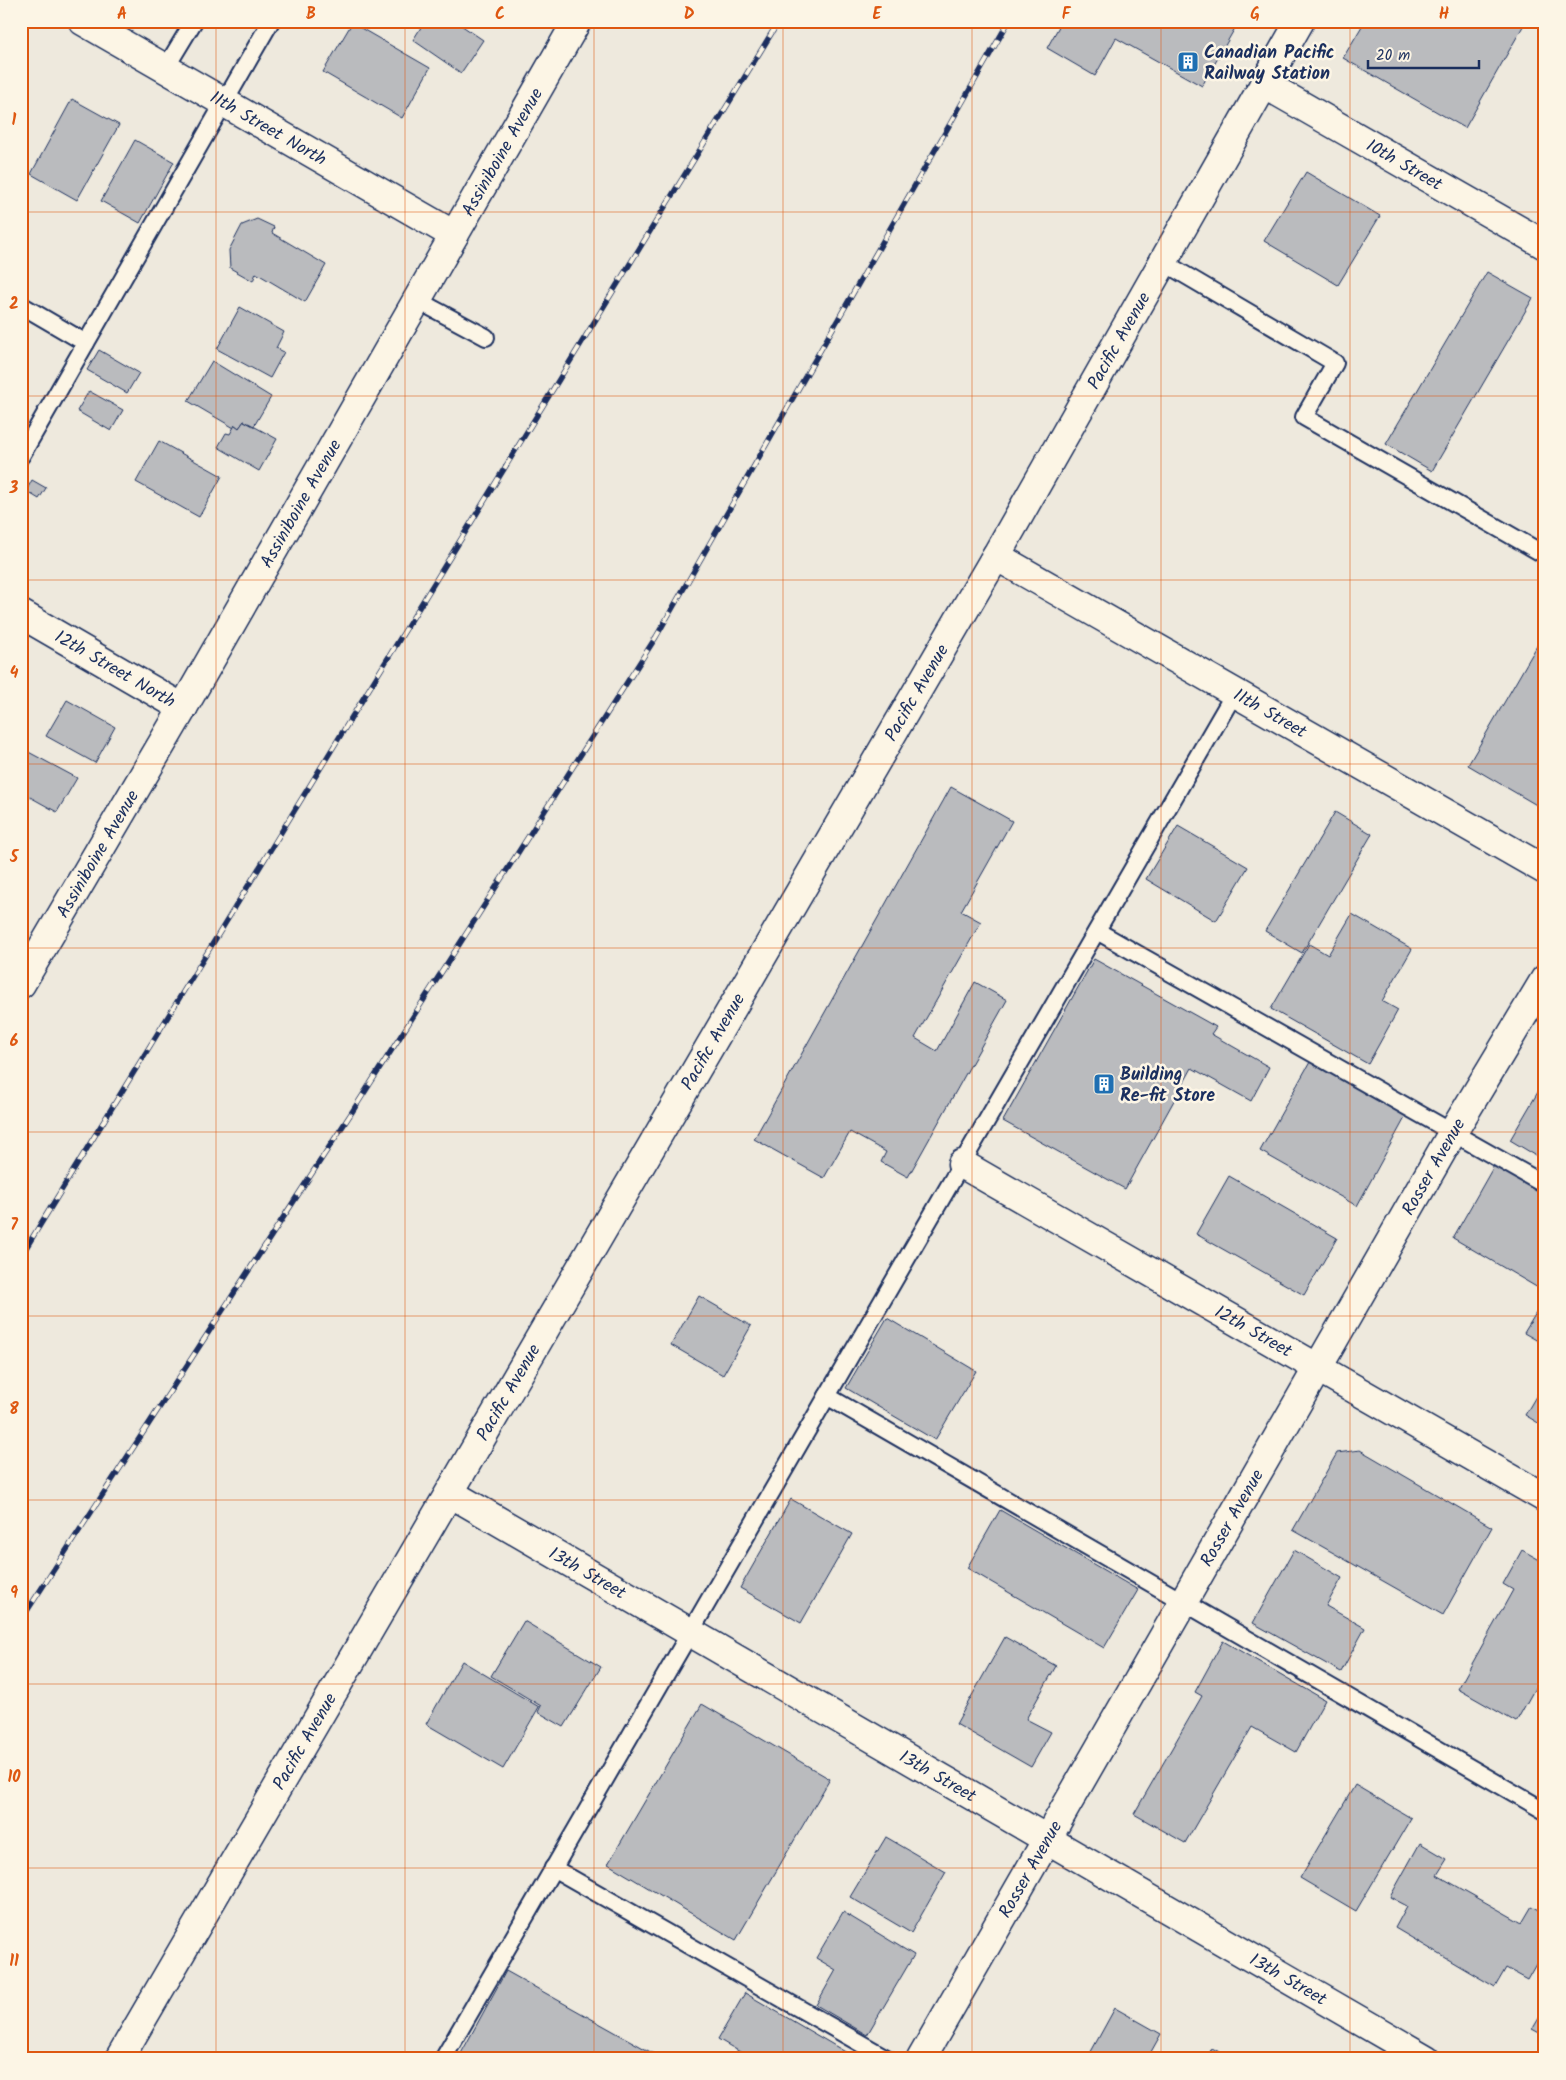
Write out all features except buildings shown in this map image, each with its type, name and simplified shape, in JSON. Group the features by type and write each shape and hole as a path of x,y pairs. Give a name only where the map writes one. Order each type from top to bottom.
{"street":[{"name":"11th Street North","path":"83,21 454,235"},
{"name":"Assiniboine Avenue","path":"21,984 183,708 577,21"},
{"name":"Pacific Avenue","path":"119,2059 996,556 1300,21"},
{"name":"10th Street","path":"1264,84 1545,245"},
{"name":"11th Street","path":"996,556 1545,870"},
{"name":"12th Street North","path":"21,614 183,708"},
{"name":"Rosser Avenue","path":"921,2059 1317,1367 1453,1132 1545,979"},
{"name":"12th Street","path":"962,1164 1545,1498"},
{"name":"13th Street","path":"450,1493 1426,2059"}],"lane":[{"path":"166,69 194,21"},
{"path":"21,456 271,21"},
{"path":"1164,262 1335,363 1304,417 1545,555"},
{"path":"417,300 486,337"},
{"path":"21,304 86,343"},
{"path":"443,2059 1235,692"},
{"path":"1097,931 1545,1185"},
{"path":"827,1396 1545,1811"},
{"path":"553,1868 888,2059"}],"railway":[{"path":"21,1256 779,21"},
{"path":"21,1620 352,1112 656,637 1009,21"}],"place":[{"name":"Canadian Pacific Railway Station","path":"1188,62"},
{"name":"Building Re-fit Store","path":"1104,1084"}]}
